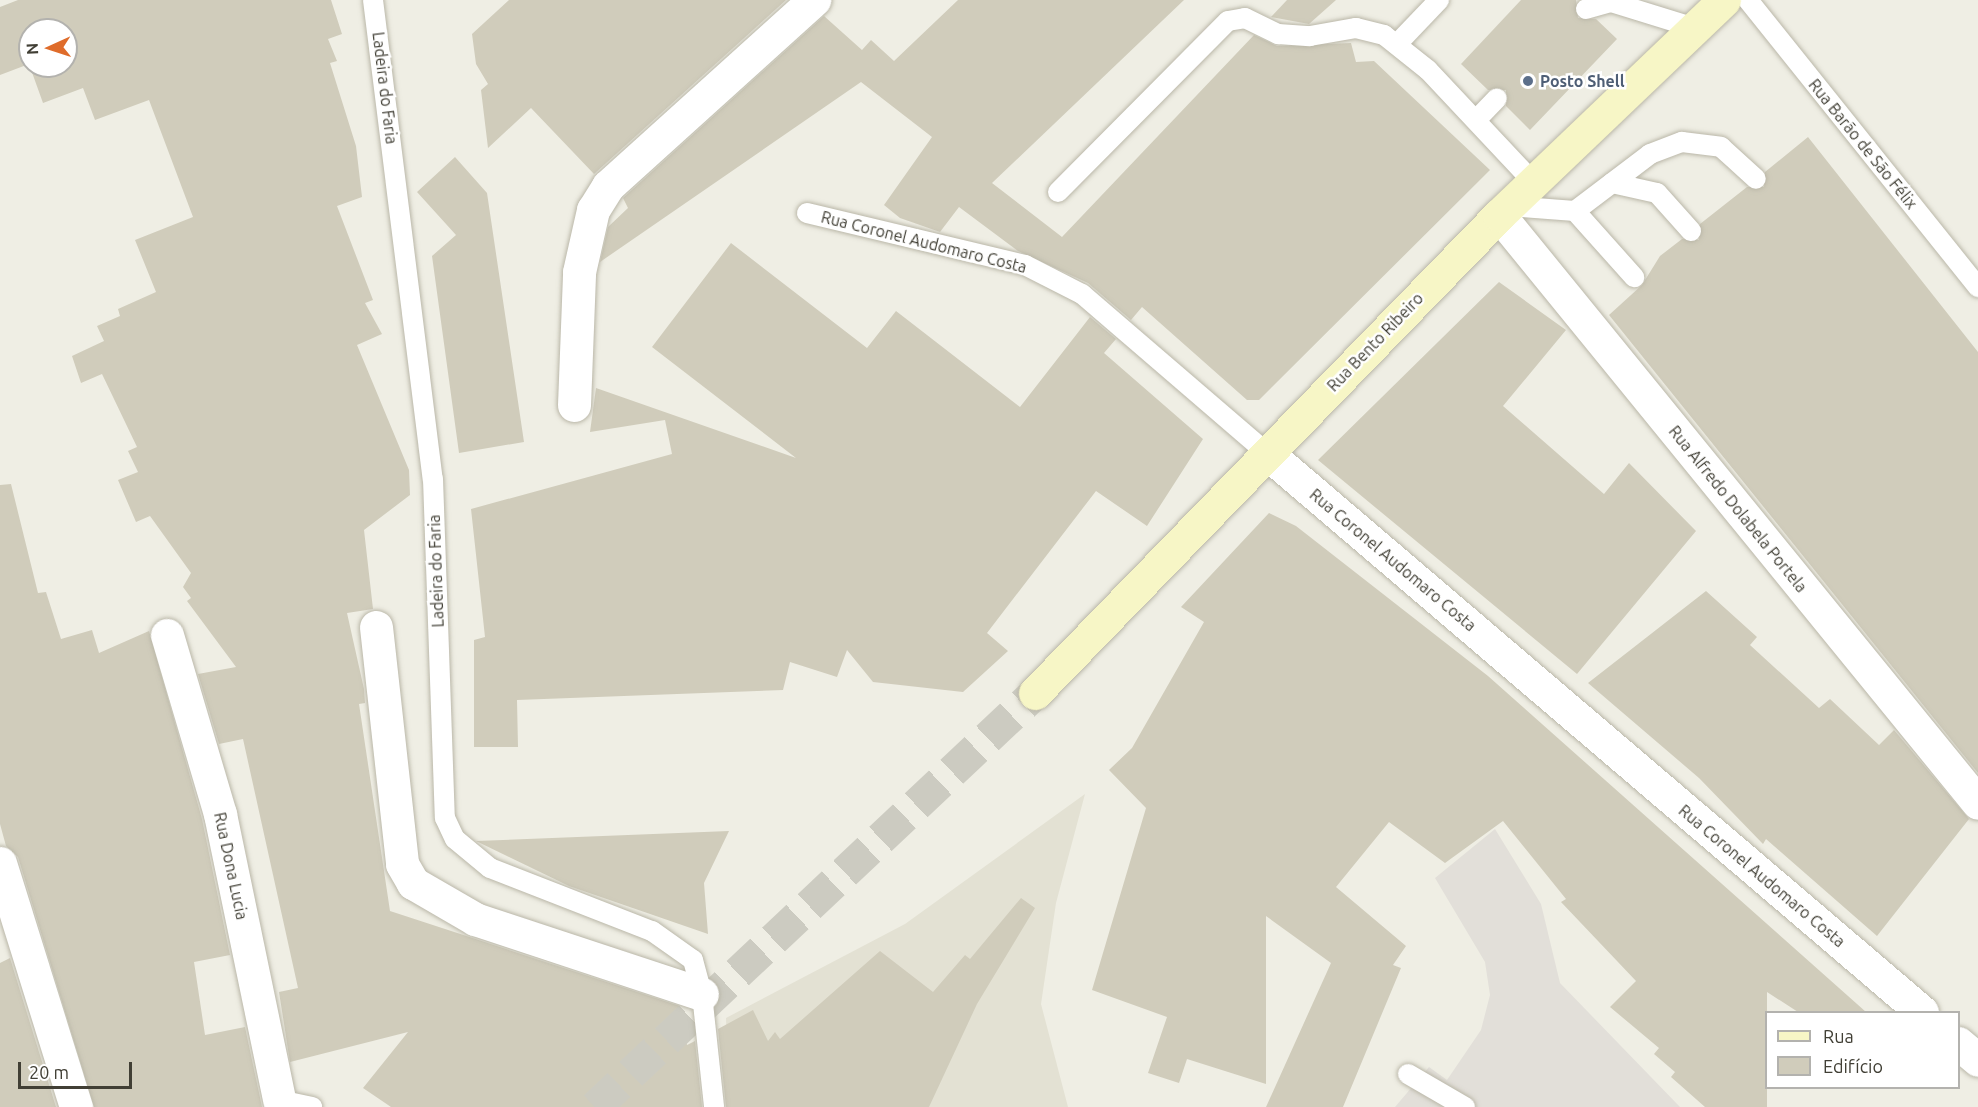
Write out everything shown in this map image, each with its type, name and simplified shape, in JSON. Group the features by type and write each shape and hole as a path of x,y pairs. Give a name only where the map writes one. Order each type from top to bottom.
{"street":[{"path":"574,405 579,272 593,210 608,186 814,0"},
{"name":"Rua Bento Ribeiro","path":"1035,693 1504,211 1724,0"},
{"name":"Rua Alfredo Dolabela Portela","path":"1504,211 1978,803"},
{"name":"Rua Coronel Audomaro Costa","path":"1267,453 1921,1011"},
{"path":"376,627 402,864 413,883 475,919 702,994"},
{"name":"Rua Dona Lucia","path":"167,635 220,814 280,1104"},
{"path":"0,863 76,1107"},
{"path":"1960,1044 1978,1060"}],"lane":[{"name":"Ladeira do Faria","path":"373,0 433,479 445,818 467,852 490,868 675,943 693,960 702,994 714,1107"},
{"path":"1397,44 1439,0"},
{"name":"Rua Barão de São Félix","path":"1748,0 1978,287"},
{"path":"1586,9 1611,2 1695,28"},
{"path":"1058,192 1228,21 1245,18 1278,34 1310,36 1356,27 1397,44 1476,120 1534,183"},
{"path":"1476,120 1497,98"},
{"path":"1504,211 1575,211 1650,154 1690,141 1721,147 1756,179"},
{"path":"1612,183 1657,193 1691,231"},
{"path":"1575,211 1634,277"},
{"name":"Rua Coronel Audomaro Costa","path":"807,213 1025,265 1082,294 1267,453"},
{"path":"1408,1074 1465,1107"},
{"path":"280,1104 312,1107"}],"shaded area":[{"path":"1085,794 1056,903 1041,1004 1068,1107 729,1107 726,1018 905,924"},
{"path":"1495,829 1541,904 1560,983 1680,1107 1395,1107 1429,1067 1447,1080 1481,1030 1490,995 1485,962 1435,878"}],"building":[{"path":"18,0 331,0 342,34 328,39 337,61 330,63 356,146 362,197 337,206 373,300 365,303 382,334 357,345 409,470 410,495 364,530 373,609 347,613 364,689 365,703 359,704 390,911 680,1006 687,1045 695,1041 702,1107 391,1107 363,1088 408,1032 290,1062 279,992 298,988 243,739 219,744 198,674 236,667 187,601 191,598 183,587 191,573 150,516 136,522 118,480 138,472 128,451 137,447 102,374 81,383 72,356 104,341 97,326 120,316 118,309 156,292 135,240 193,217 149,100 95,120 83,88 43,103 34,78 78,78 78,18 18,18 18,68 0,75 0,7"},
{"path":"509,0 786,0 594,174 531,108 488,148 481,90 488,84 476,64 472,34"},
{"path":"958,0 1184,0 992,183 1062,237 1254,35 1277,46 1351,43 1356,62 1374,61 1490,170 1259,400 1247,400 1142,307 1131,320 1088,283 1018,251 959,207 940,232 900,218 884,205 932,137 861,82 600,262 608,227 628,208 623,198 824,16 862,50 871,40 894,61"},
{"path":"1287,0 1336,0 1309,24 1271,17"},
{"name":"Posto Shell","path":"1521,0 1576,0 1578,18 1596,19 1617,39 1530,130 1506,106 1506,90 1488,90 1461,64"},
{"path":"1808,137 1978,352 1978,773 1609,315 1642,285 1660,256 1682,239 1699,240 1700,224 1747,187 1764,187 1765,172"},
{"path":"455,157 487,193 524,442 459,453 432,256 456,235 417,192"},
{"path":"731,243 867,348 896,311 1020,407 1090,317 1116,339 1104,353 1203,439 1147,526 1096,491 987,633 1008,651 963,692 873,682 847,650 837,677 790,662 783,690 517,700 518,747 474,747 474,640 485,637 471,509 672,454 665,420 590,432 596,388 796,458 652,347"},
{"path":"1499,282 1566,330 1503,406 1604,494 1629,463 1696,531 1577,674 1318,460"},
{"path":"11,484 38,593 46,592 61,639 92,630 99,653 149,631 202,819 230,955 194,962 205,1035 245,1027 262,1107 94,1107 18,857 6,846 0,824 0,485"},
{"path":"1269,513 1296,526 1488,676 1865,1011 1796,1011 1767,992 1765,1089 1767,1089 1767,1107 1705,1107 1671,1077 1675,1072 1654,1054 1659,1048 1610,1007 1636,981 1561,902 1566,899 1503,821 1445,863 1389,822 1336,887 1406,946 1393,965 1401,968 1343,1107 1266,1107 1331,963 1266,916 1266,1084 1187,1059 1179,1083 1148,1073 1167,1017 1092,990 1146,808 1109,770 1132,748 1204,622 1181,607"},
{"path":"1706,591 1757,637 1750,645 1819,708 1830,699 1879,745 1894,730 1969,819 1877,936 1766,839 1763,844 1699,778 1588,683"},
{"path":"729,831 704,883 708,934 569,886 476,841"},
{"path":"1021,898 1035,908 977,1004 929,1107 726,1107 718,1029 753,1010 768,1041 775,1032 780,1039 880,951 933,992 965,955 970,959"},
{"path":"10,958 56,1107 0,1107 0,963"}],"tunnel":[{"path":"595,1107 1035,693"}],"place":[{"name":"Posto Shell","path":"1528,81"}]}
